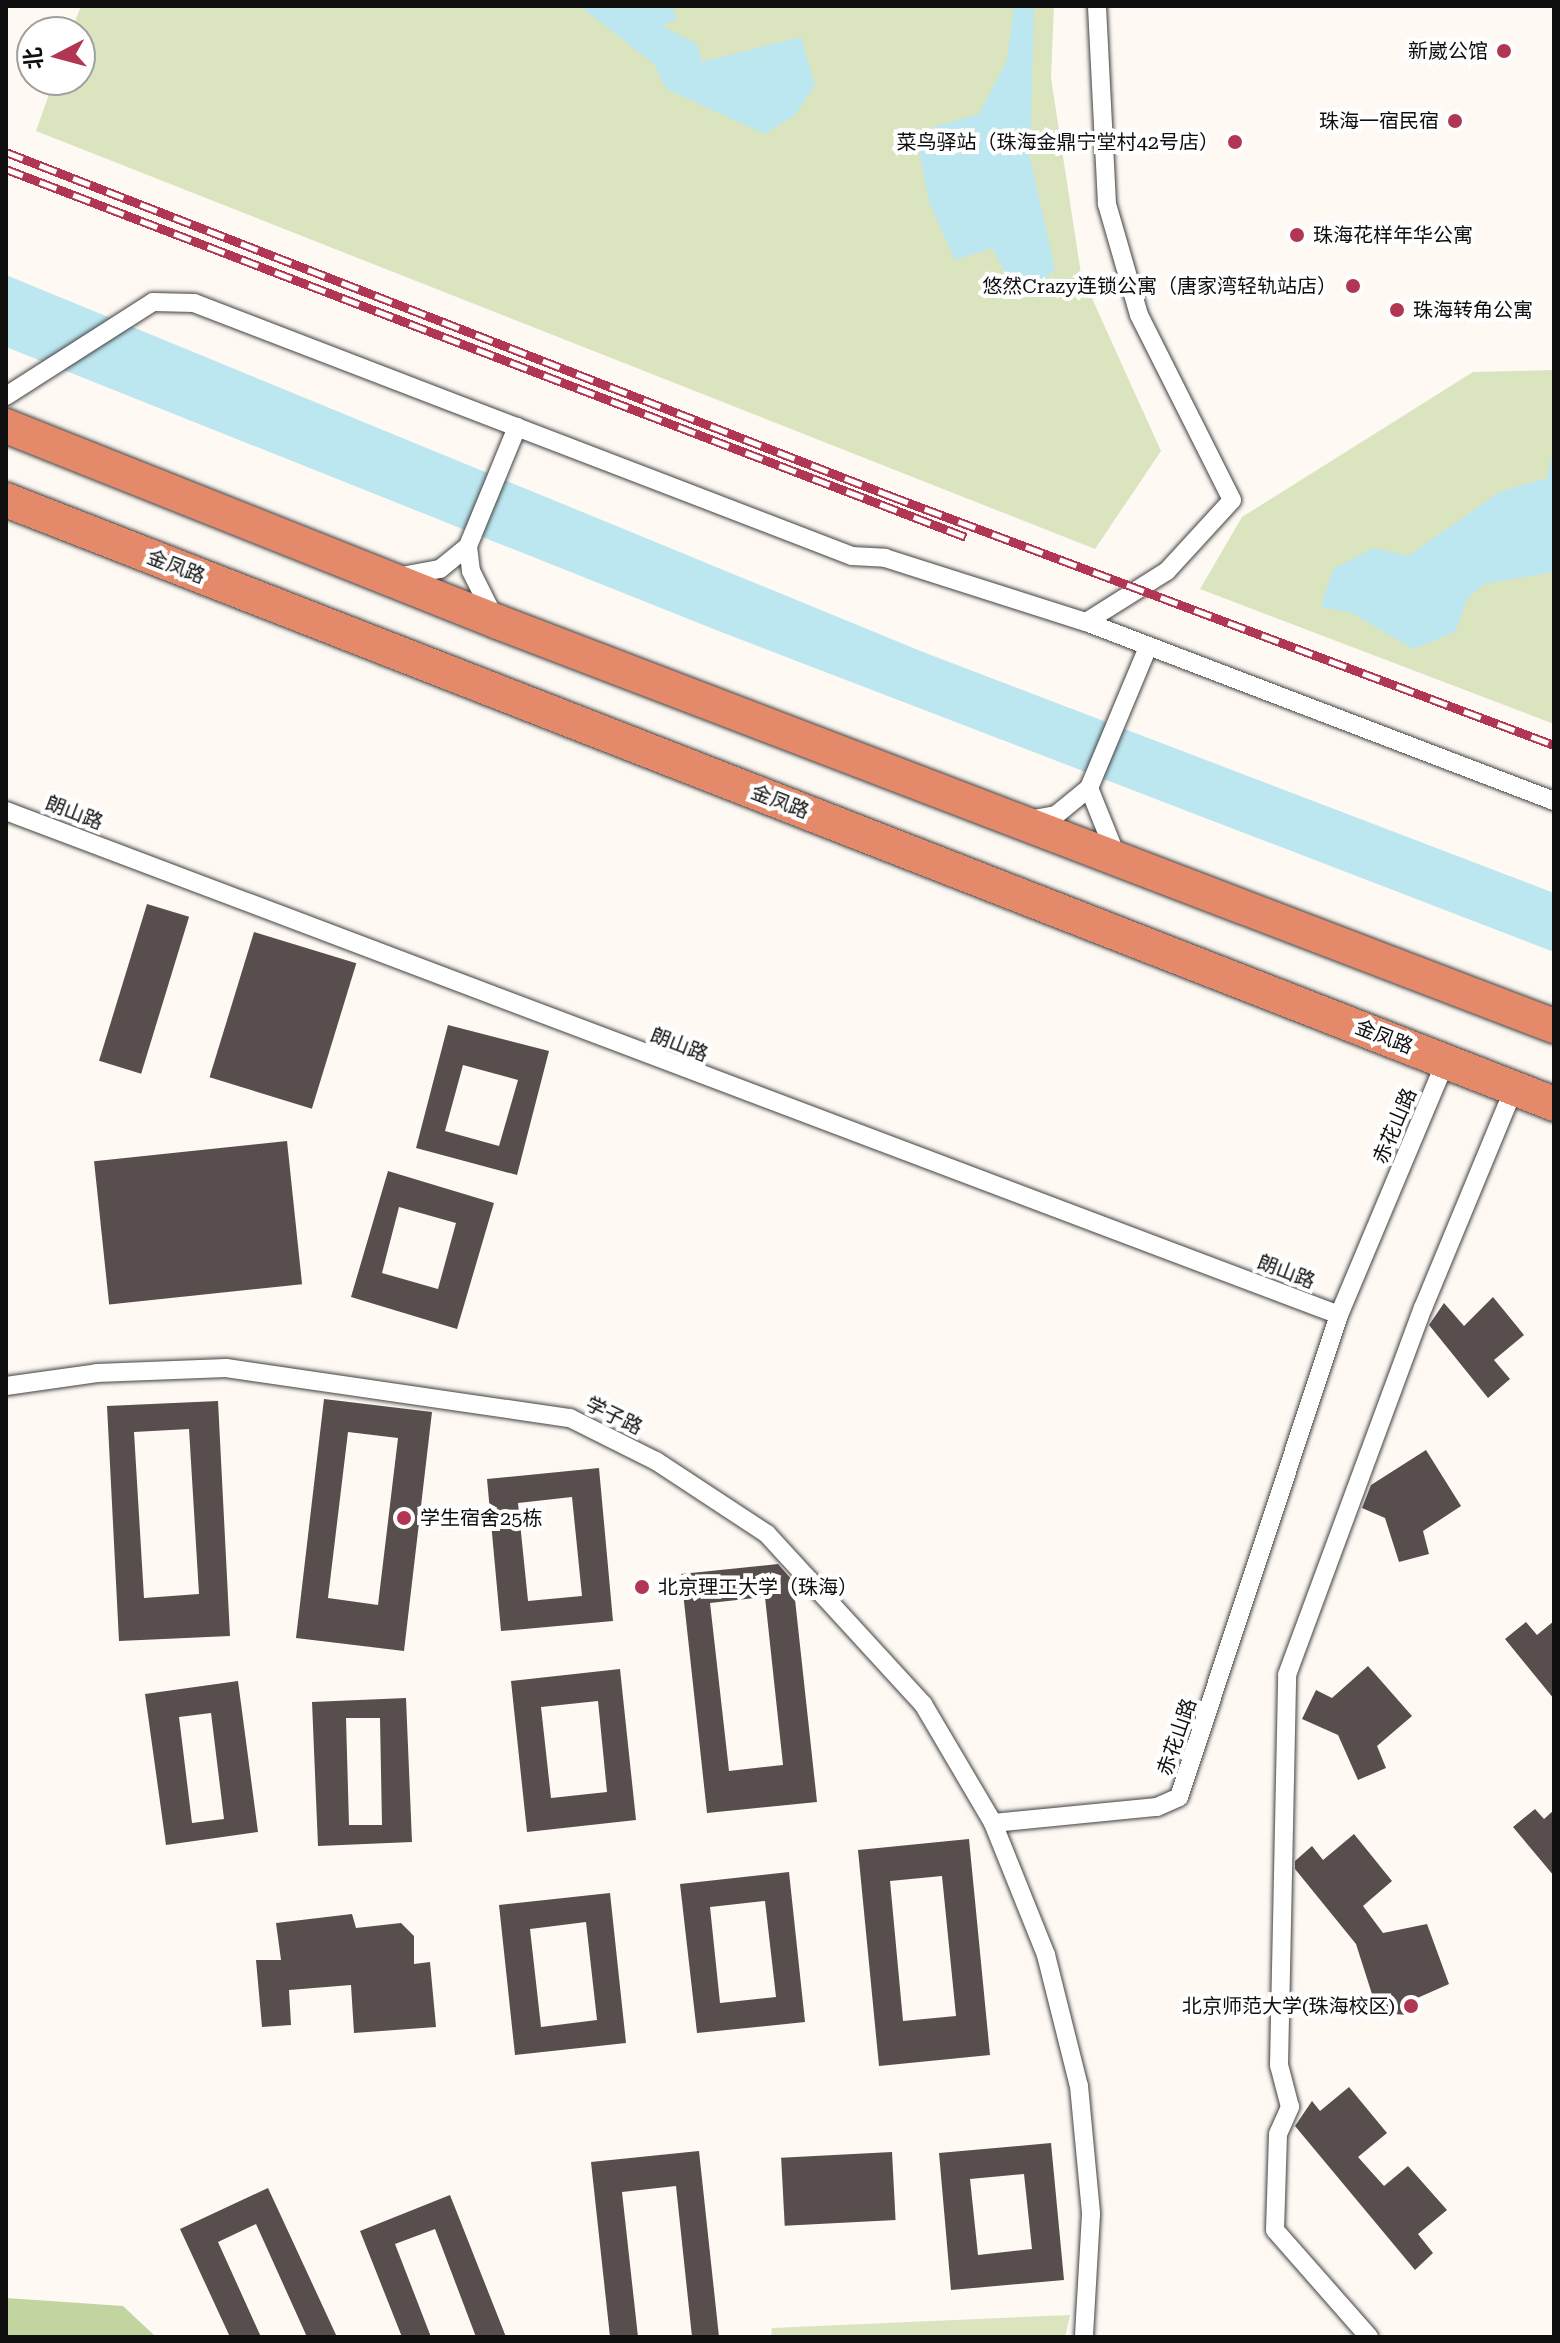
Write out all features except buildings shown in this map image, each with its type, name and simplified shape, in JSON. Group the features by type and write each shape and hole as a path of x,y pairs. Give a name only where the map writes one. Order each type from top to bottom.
{"highway":[{"path":"6,426 393,577 498,622 1554,1026"},
{"name":"金凤路","path":"6,500 1554,1104"}],"street":[{"path":"1086,622 1167,571 1232,500 1139,315 1107,204 1097,6"},
{"path":"6,396 153,302 194,303 852,556 885,558 1086,622 1554,801"},
{"path":"498,622 471,571 470,541 517,427"},
{"path":"393,577 440,569 470,541"},
{"path":"1021,822 1056,815 1089,788 1148,647"},
{"path":"1089,788 1116,856"},
{"name":"朗山路","path":"6,811 1339,1315"},
{"name":"赤花山路","path":"993,1823 1157,1807 1179,1797 1339,1315 1446,1061"},
{"path":"1369,2337 1275,2230 1278,2134 1290,2107 1279,2065 1287,1675 1418,1321 1514,1088"},
{"name":"学子路","path":"6,1386 97,1373 226,1368 570,1418 656,1461 767,1534 923,1704 993,1823"},
{"path":"993,1823 1046,1955 1079,2086 1091,2214 1084,2337"}],"green space":[{"path":"81,6 1054,6 1051,78 1081,274 1161,451 1095,549 36,131 48,96 96,96 96,16 77,16"},
{"path":"1554,370 1554,724 1200,589 1242,517 1473,372"},
{"path":"6,2298 123,2306 156,2337 6,2337"},
{"path":"1070,2315 1065,2337 771,2337 772,2328"}],"water":[{"path":"580,6 672,6 677,19 662,26 697,44 702,62 801,37 815,85 796,114 765,134 666,89 654,64"},
{"path":"1014,6 1034,6 1030,158 1055,269 1035,289 1014,289 992,248 955,260 929,202 919,150 936,126 979,114 1007,60"},
{"path":"6,275 923,652 1554,893 1554,952 716,630 6,347"},
{"path":"1554,445 1554,572 1484,584 1467,599 1455,632 1413,649 1352,613 1321,607 1333,569 1374,548 1408,556 1500,492 1547,478"}],"railway":[{"path":"6,152 891,496 1554,745"},
{"path":"6,169 966,537"}],"place":[{"name":"新崴公馆","path":"1504,51"},
{"name":"珠海一宿民宿","path":"1455,121"},
{"name":"菜鸟驿站（珠海金鼎宁堂村42号店）","path":"1235,142"},
{"name":"珠海花样年华公寓","path":"1297,235"},
{"name":"悠然Crazy连锁公寓（唐家湾轻轨站店）","path":"1353,286"},
{"name":"珠海转角公寓","path":"1397,310"},
{"name":"学生宿舍25栋","path":"404,1518"},
{"name":"北京理工大学（珠海）","path":"642,1587"},
{"name":"北京师范大学(珠海校区)","path":"1411,2006"}]}
